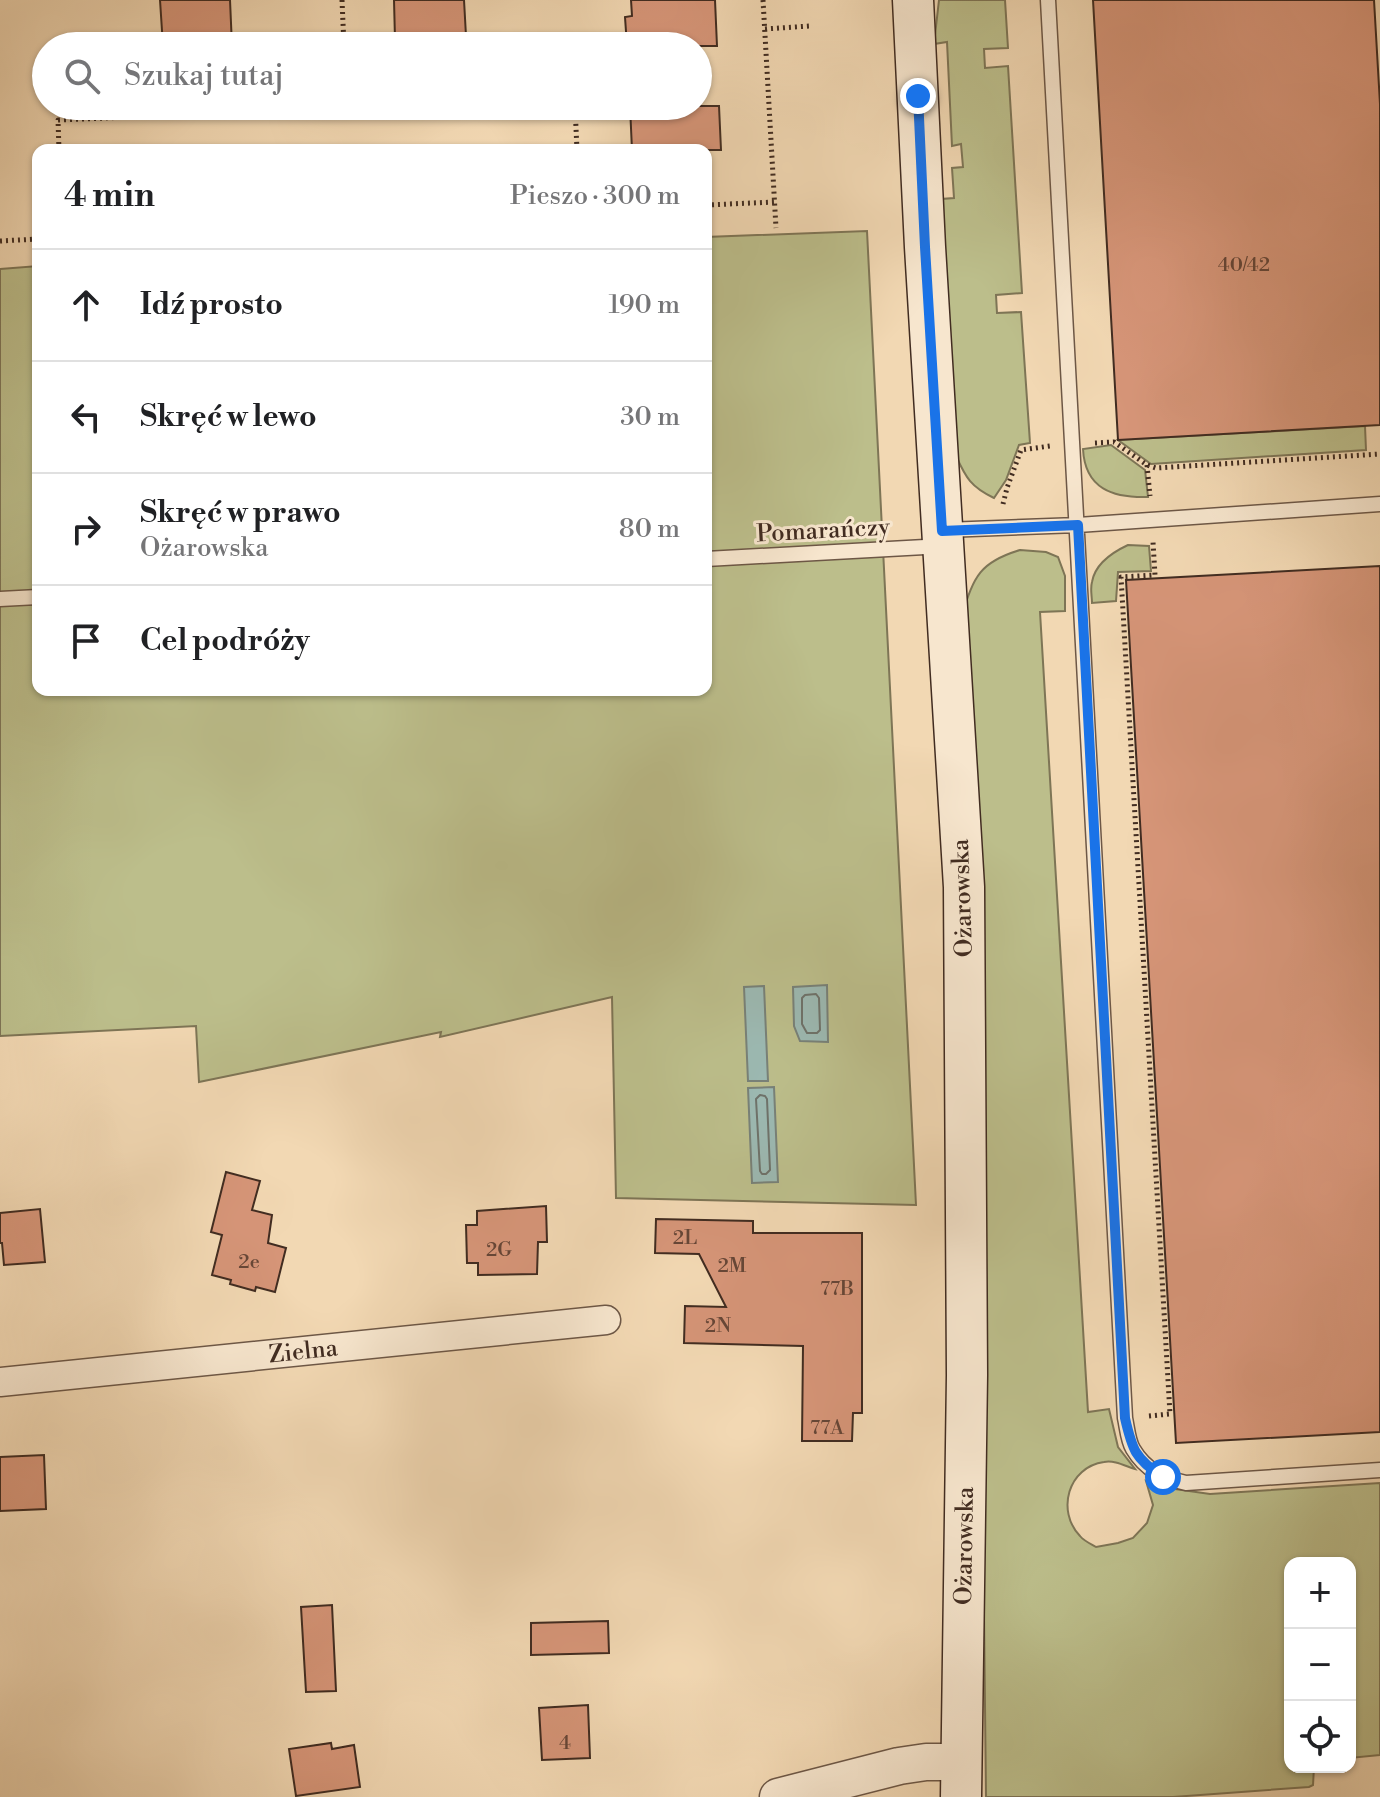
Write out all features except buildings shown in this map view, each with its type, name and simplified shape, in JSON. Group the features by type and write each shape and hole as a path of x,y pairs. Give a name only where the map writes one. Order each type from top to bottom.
{"main road":[{"name":"Ożarowska","path":"913,0 964,887 967,1375 961,1779"}],"street":[{"name":"Zielna","path":"0,1382 606,1320"},
{"path":"778,1797 926,1762 961,1779"}],"lane":[{"path":"1048,0 1125,1418 1132,1448 1149,1468 1163,1477 1186,1483 1380,1470"},
{"name":"Pomarańczy","path":"712,558 943,538 997,529 1380,504"},
{"path":"0,599 32,597"}],"path":[{"path":"342,0 343,32"},
{"path":"763,0 776,228"},
{"path":"765,29 810,26"},
{"path":"58,120 59,144"},
{"path":"576,120 577,144"},
{"path":"712,205 775,202"},
{"path":"0,241 32,239"},
{"path":"997,529 1021,450 1114,442 1156,468 1380,454"},
{"path":"1125,1418 1170,1414 1121,577 1155,575 1147,465"}],"green space":[{"path":"939,0 1005,0 1008,48 984,49 985,68 1008,66 1022,293 996,295 997,313 1021,312 1030,443 1019,445 1006,480 994,498 970,481 956,456 941,199 954,198 952,168 963,167 961,144 952,146 947,42 934,44"},
{"path":"867,231 916,1205 616,1198 612,997 440,1037 441,1032 199,1082 196,1026 0,1036 0,269 32,266 32,696 712,696 712,237"},
{"path":"1365,426 1366,450 1151,464 1118,440"},
{"path":"1111,445 1145,470 1148,497 1113,493 1095,482 1089,474 1083,449"},
{"path":"1128,545 1149,546 1151,571 1118,572 1116,601 1092,603 1091,585 1097,570 1111,555"},
{"path":"1020,550 1046,552 1058,557 1065,576 1065,611 1040,612 1088,1412 1109,1409 1118,1447 1135,1469 1108,1462 1082,1472 1070,1492 1069,1515 1080,1536 1096,1547 1133,1538 1147,1523 1153,1505 1146,1481 1161,1487 1210,1494 1380,1483 1380,1755 1356,1757 1356,1557 1284,1557 1284,1773 1314,1773 1313,1785 1309,1787 1173,1797 986,1797 980,1248 962,615 980,572"}],"water":[{"path":"827,985 828,1042 800,1041 794,1026 793,987"},
{"path":"764,986 768,1081 748,1081 744,987"},
{"path":"774,1087 778,1182 752,1183 748,1088"}],"route":[{"path":"918,96 942,531 1078,525 1125,1418 1132,1448 1149,1468 1163,1477"}]}
